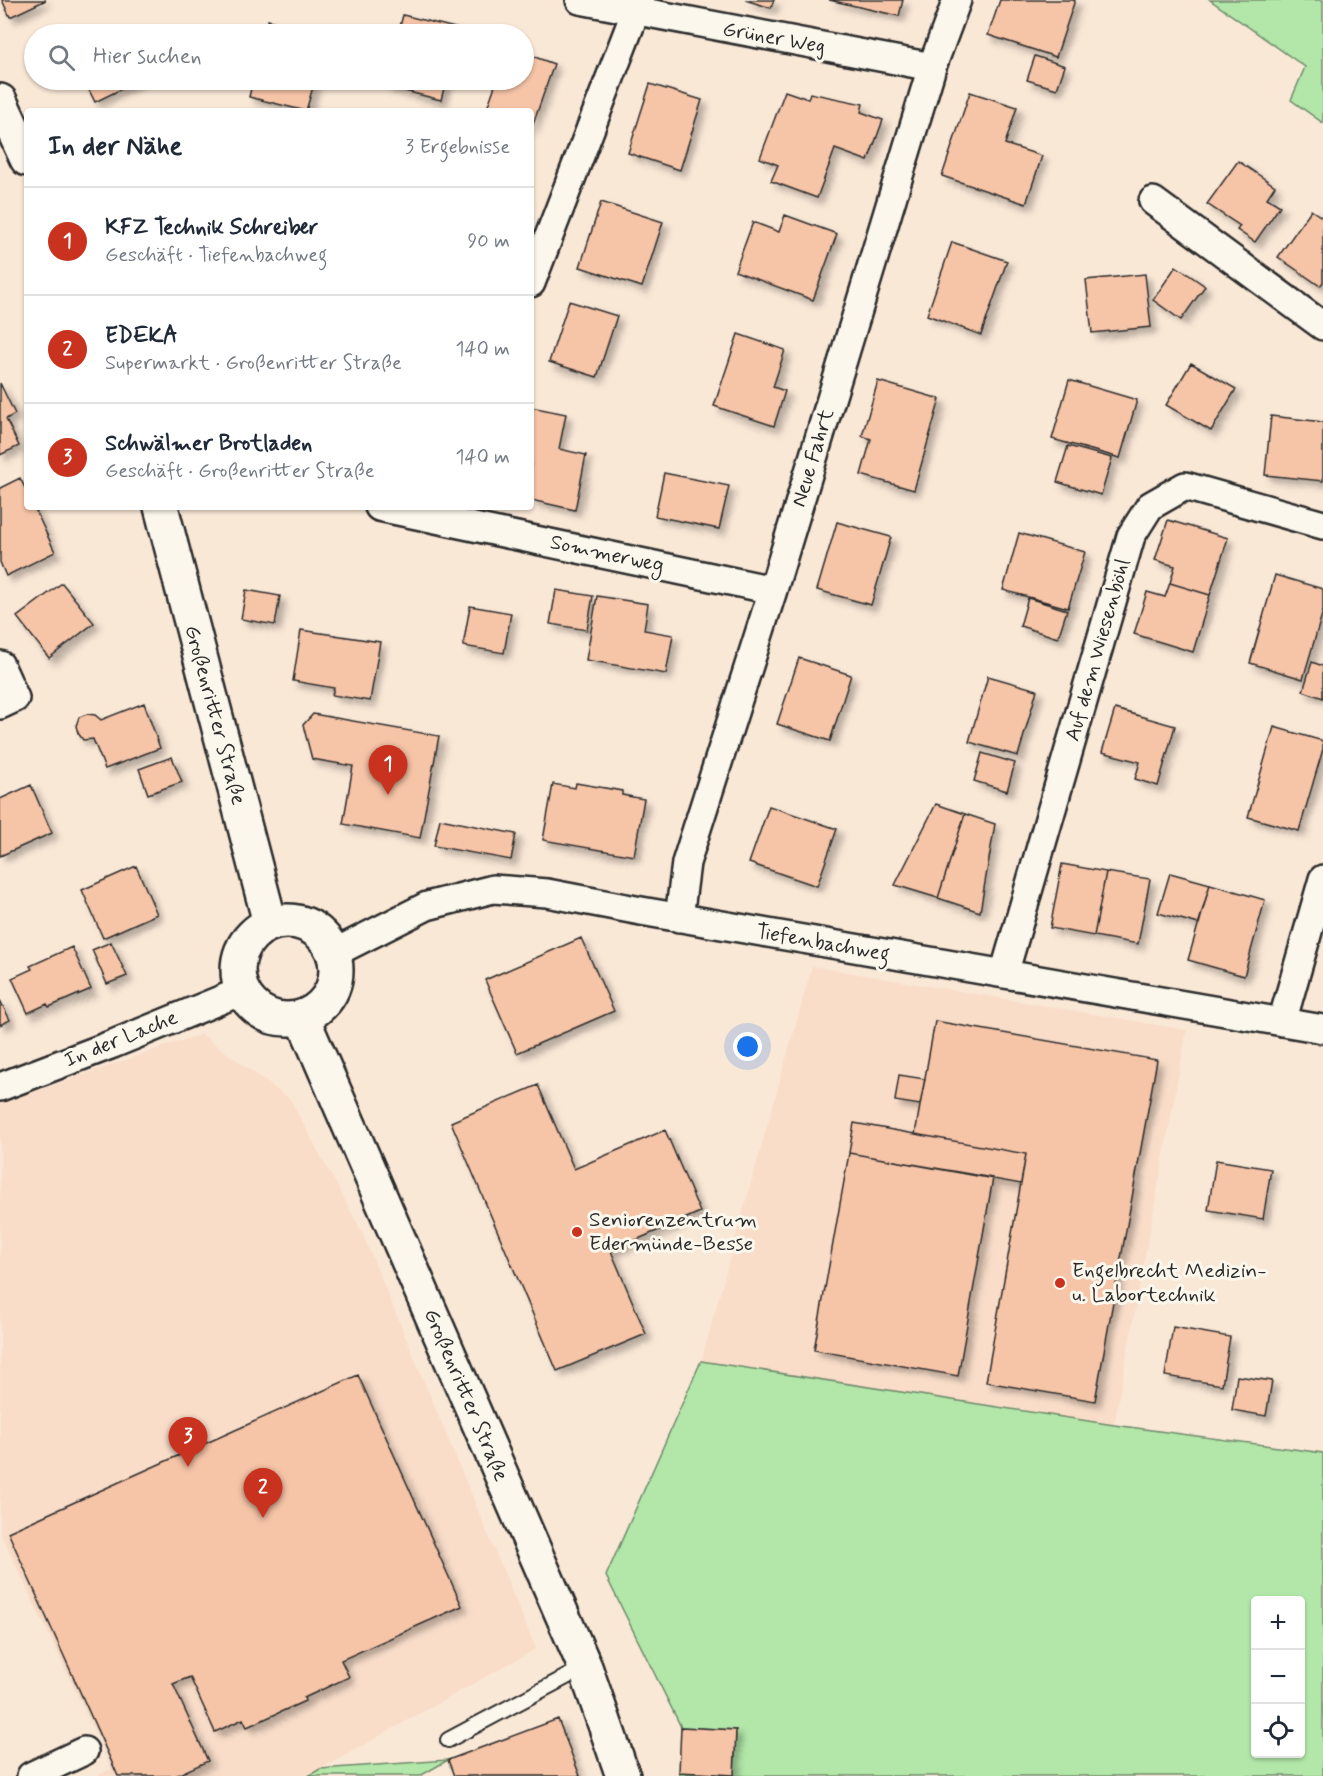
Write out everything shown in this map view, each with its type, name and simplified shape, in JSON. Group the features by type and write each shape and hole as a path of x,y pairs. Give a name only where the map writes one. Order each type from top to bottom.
{"main road":[{"path":"0,101 24,153"},
{"name":"Großenritter Straße","path":"162,510 270,923"},
{"path":"281,921 303,923 314,928 326,939 334,952 337,969 334,986 322,1006 313,1013 290,1020 278,1019 256,1009 242,991 238,972 242,951 252,936 270,923 281,921"},
{"name":"Großenritter Straße","path":"302,1017 585,1667 623,1776"}],"street":[{"name":"Grüner Weg","path":"580,0 637,6 932,67"},
{"name":"Neue Fahrt","path":"679,918 686,863 773,590 932,67 957,0"},
{"path":"534,275 637,6"},
{"path":"1153,201 1323,326"},
{"name":"Auf dem Wiesenböhl","path":"1004,974 1131,536 1150,506 1185,486 1323,525"},
{"name":"Sommerweg","path":"411,510 443,513 773,590"},
{"path":"0,664 15,698 0,705"},
{"path":"1282,1022 1323,879"},
{"name":"Tiefenbachweg","path":"334,952 428,906 493,889 547,893 679,918 1323,1029"},
{"name":"In der Lache","path":"0,1087 242,991"},
{"path":"31,1776 84,1751"}],"lane":[{"path":"448,1740 585,1667"}],"shaded area":[{"path":"812,966 1187,1030 1114,1425 701,1361"},
{"path":"201,1034 290,1099 361,1230 536,1649 308,1776 96,1776 113,1768 0,1533 0,1103"}],"green space":[{"path":"1210,0 1323,0 1323,123 1291,100 1305,67"},
{"path":"701,1361 1114,1425 1323,1453 1323,1776 680,1776 679,1772 734,1775 736,1730 681,1727 606,1576"},
{"path":"448,1760 420,1776 308,1776 320,1769"}],"building":[{"path":"2,0 46,0 10,17"},
{"path":"745,0 774,0 771,8"},
{"path":"829,0 903,0 899,16"},
{"path":"1000,0 1075,0 1056,57 988,35"},
{"path":"403,15 439,24 401,24"},
{"path":"268,20 284,24 267,24"},
{"path":"1035,56 1065,66 1057,89 1027,80"},
{"path":"534,57 554,64 534,121 534,108 487,108 493,90 534,90"},
{"path":"650,84 702,100 680,170 628,153"},
{"path":"89,90 120,90 95,102"},
{"path":"251,90 312,90 307,108 294,108 249,97"},
{"path":"401,90 444,90 441,100"},
{"path":"785,91 808,99 810,93 863,104 861,112 883,120 868,161 835,149 817,198 771,181 778,165 760,158"},
{"path":"970,92 1017,107 1005,144 1042,156 1026,204 942,176"},
{"path":"1238,161 1275,186 1267,198 1280,206 1255,242 1237,230 1240,226 1207,204"},
{"path":"601,202 663,222 642,287 580,267"},
{"path":"1311,210 1323,218 1323,282 1320,286 1278,257"},
{"path":"785,215 837,234 813,300 735,271 753,222 779,232"},
{"path":"952,242 1007,261 981,335 927,315"},
{"path":"1176,266 1205,286 1181,320 1153,300"},
{"path":"1145,274 1151,327 1092,333 1086,280"},
{"path":"569,301 617,316 597,377 549,362"},
{"path":"738,334 785,350 773,387 785,391 774,426 714,406"},
{"path":"1191,363 1236,389 1211,431 1166,405"},
{"path":"1069,380 1137,400 1120,458 1052,439"},
{"path":"878,381 940,399 914,490 861,475 871,439 862,436"},
{"path":"0,383 15,414 6,419 19,446 0,455"},
{"path":"534,408 566,414 559,449 586,455 575,510 534,501"},
{"path":"1271,416 1323,422 1323,481 1265,475"},
{"path":"1068,446 1112,458 1101,495 1057,482"},
{"path":"664,473 729,486 719,529 655,516"},
{"path":"20,478 24,486 24,510 35,510 55,552 6,576 0,562 0,488"},
{"path":"1168,520 1228,538 1210,595 1170,583 1175,566 1155,560"},
{"path":"837,522 891,537 871,605 817,590"},
{"path":"1019,533 1085,552 1068,608 1003,590"},
{"path":"1275,575 1323,589 1323,611 1303,679 1250,663"},
{"path":"62,583 94,623 49,658 17,617"},
{"path":"1170,583 1210,595 1193,652 1134,634 1147,592 1165,597"},
{"path":"246,590 280,596 275,625 241,619"},
{"path":"556,590 593,596 587,630 550,624"},
{"path":"597,596 648,604 644,630 673,635 666,674 586,660"},
{"path":"1028,598 1067,610 1058,638 1020,626"},
{"path":"470,606 511,613 504,653 463,646"},
{"path":"301,630 380,642 370,701 332,695 334,688 293,681"},
{"path":"799,658 851,675 830,741 777,724"},
{"path":"1312,662 1323,666 1323,698 1303,691"},
{"path":"988,676 1037,690 1018,756 969,742"},
{"path":"144,703 160,748 105,769 93,739 83,740 78,733 76,726 79,717 87,714 95,715 101,720"},
{"path":"1115,709 1175,726 1158,786 1135,779 1140,762 1102,752"},
{"path":"313,714 439,736 420,838 343,824 353,766 312,759 303,725"},
{"path":"1274,727 1323,741 1323,749 1299,831 1248,817"},
{"path":"982,753 1015,763 1007,791 974,781"},
{"path":"172,757 182,782 148,794 139,769"},
{"path":"576,783 622,791 622,795 644,799 634,856 543,840 553,784 575,788"},
{"path":"31,785 52,833 0,856 0,799"},
{"path":"936,804 965,814 938,898 895,885"},
{"path":"769,806 837,829 817,886 749,863"},
{"path":"965,814 995,824 980,912 938,898"},
{"path":"440,819 516,834 511,860 434,846"},
{"path":"1062,864 1106,872 1094,936 1050,928"},
{"path":"136,866 157,914 103,938 82,890"},
{"path":"1106,872 1150,879 1138,944 1094,936"},
{"path":"1170,873 1210,884 1199,924 1158,913"},
{"path":"1210,884 1265,900 1244,976 1188,960"},
{"path":"581,938 614,1011 517,1053 485,980"},
{"path":"111,942 127,976 107,984 92,950"},
{"path":"72,947 91,989 49,1007 47,1004 28,1013 12,978 32,969 30,966"},
{"path":"0,1000 10,1020 0,1025"},
{"name":"Engelbrecht Medizin- u. Labortechnik","path":"935,1021 1157,1060 1095,1401 986,1382 1026,1154 915,1134"},
{"path":"899,1075 925,1079 920,1105 895,1101"},
{"name":"Seniorenzentrum Edermünde-Besse","path":"538,1085 574,1169 665,1130 700,1212 611,1251 646,1334 557,1371 451,1122"},
{"path":"854,1123 1026,1154 1021,1184 849,1153"},
{"path":"849,1153 993,1178 958,1376 814,1350"},
{"path":"1216,1160 1271,1169 1263,1219 1208,1210"},
{"path":"1173,1327 1230,1337 1222,1385 1165,1376"},
{"path":"358,1375 462,1606 341,1660 349,1677 304,1698 305,1701 247,1727 243,1719 215,1732 190,1677 173,1684 208,1761 175,1776 118,1776 8,1532"},
{"path":"1237,1376 1272,1381 1266,1416 1232,1410"},
{"path":"558,1719 580,1776 454,1776 448,1760"},
{"path":"681,1727 736,1730 734,1775 679,1772"}],"place":[{"name":"KFZ Technik Schreiber","path":"388,795"},
{"name":"Seniorenzentrum Edermünde-Besse","path":"577,1232"},
{"name":"Engelbrecht Medizin- u. Labortechnik","path":"1060,1283"},
{"name":"Schwälmer Brotladen","path":"188,1467"},
{"name":"EDEKA","path":"263,1518"}]}
